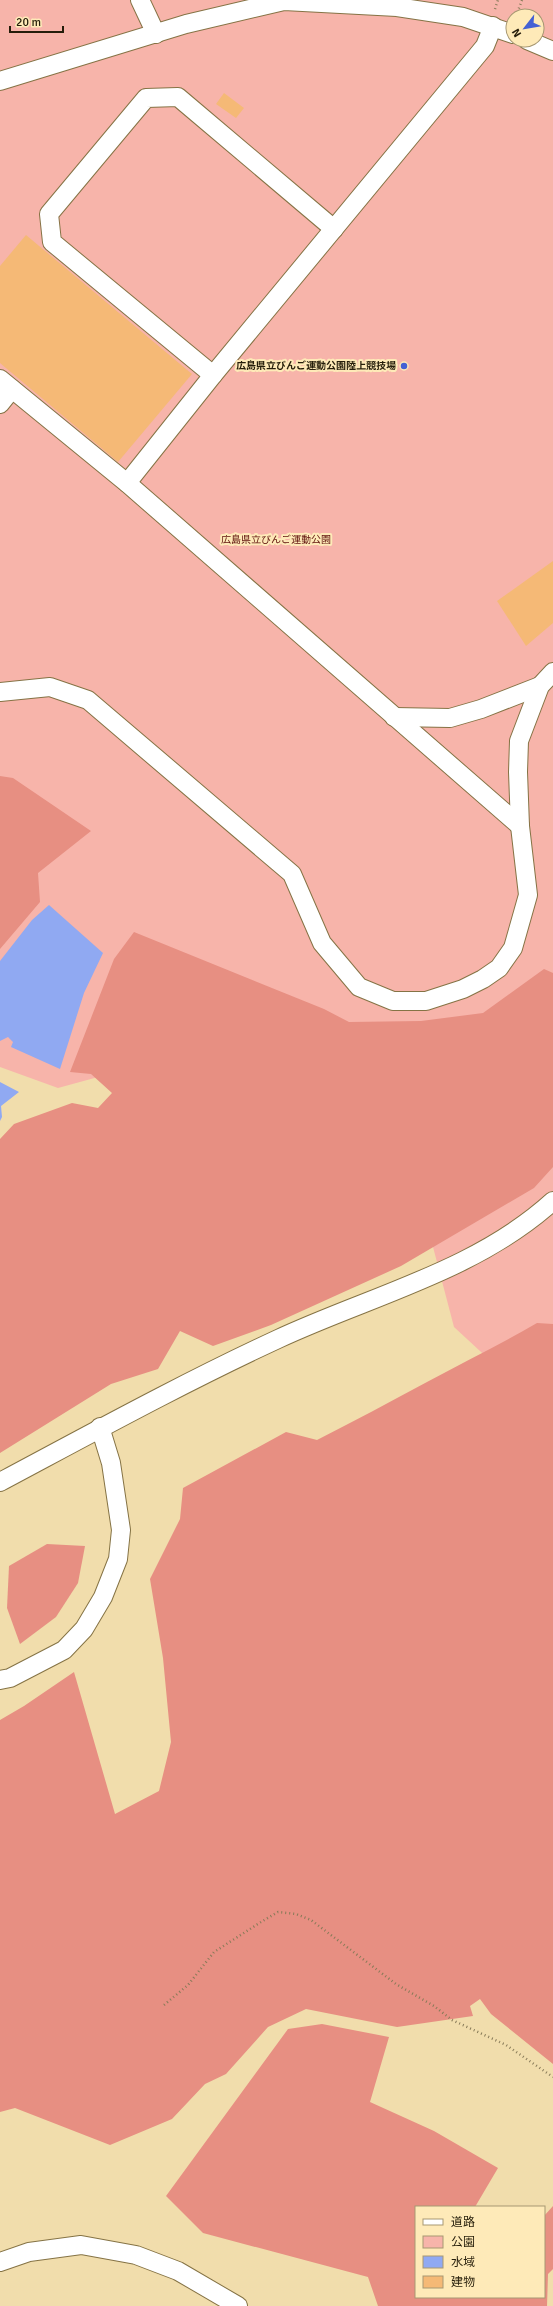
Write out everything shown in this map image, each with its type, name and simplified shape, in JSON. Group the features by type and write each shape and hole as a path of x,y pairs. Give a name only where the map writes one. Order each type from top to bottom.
{"street":[{"path":"140,0 156,34"},
{"path":"0,81 186,24 284,1 397,7 463,17 505,31"},
{"path":"127,483 213,375 485,46 493,26"},
{"path":"213,375 52,242 49,214 146,98 178,97 334,229"},
{"path":"0,404 6,384 127,483 520,826"},
{"path":"0,692 50,687 88,700 292,874 322,943 359,987 393,1001 426,1001 463,989 499,968 510,953 521,926 528,895 520,826 518,772 519,741 540,686 553,672"},
{"path":"394,716 450,718 481,709 540,686"},
{"path":"0,1482 100,1427 279,1338 453,1266 532,1221 553,1201"},
{"path":"0,1680 10,1678 64,1650 84,1629 104,1597 118,1559 121,1530 111,1463 100,1427"},
{"path":"0,2262 29,2252 81,2245 128,2254 178,2270 238,2306"}],"path":[{"path":"496,4 498,0"},
{"path":"164,2005 188,1985 214,1952 236,1936 278,1912 296,1914 311,1920 396,1984 434,2006 452,2020 506,2045 553,2077"}],"green space":[{"name":"広島県立びんご運動公園","path":"0,0 553,0 553,1388 520,1388 454,1327 427,1224 131,1068 58,1088 0,1067"}],"shaded area":[{"path":"0,776 13,778 91,831 38,873 40,902 0,949"},
{"path":"134,932 324,1009 349,1022 421,1021 483,1013 544,969 553,973 553,1167 534,1188 401,1266 271,1325 213,1346 180,1331 158,1369 111,1384 0,1453 0,1139 14,1124 72,1103 98,1108 112,1093 91,1074 70,1072 114,959"},
{"path":"537,1323 553,1324 553,2064 491,2014 480,1999 470,2006 473,2016 397,2027 306,2009 268,2027 226,2074 205,2084 172,2119 110,2145 15,2108 0,2112 0,1720 24,1706 74,1672 115,1814 159,1791 171,1742 163,1658 150,1579 180,1519 183,1488 286,1432 317,1440"},
{"path":"47,1544 85,1546 78,1583 56,1617 20,1644 7,1608 9,1566"},
{"path":"322,2024 389,2037 370,2102 434,2131 498,2168 476,2206 415,2206 415,2298 545,2298 545,2215 553,2206 553,2269 548,2274 547,2306 378,2306 368,2277 203,2233 166,2196 288,2029"}],"water":[{"path":"49,905 103,953 84,993 60,1069 11,1047 13,1042 8,1037 0,1041 0,961 32,920"},
{"path":"0,1082 19,1092 1,1106 2,1117 0,1121"}],"building":[{"path":"224,93 244,108 236,118 216,104"},
{"path":"26,235 192,374 118,462 0,363 0,266"},
{"path":"553,561 553,623 526,646 497,601"}],"place":[{"name":"広島県立びんご運動公園陸上競技場","path":"404,366"}]}
